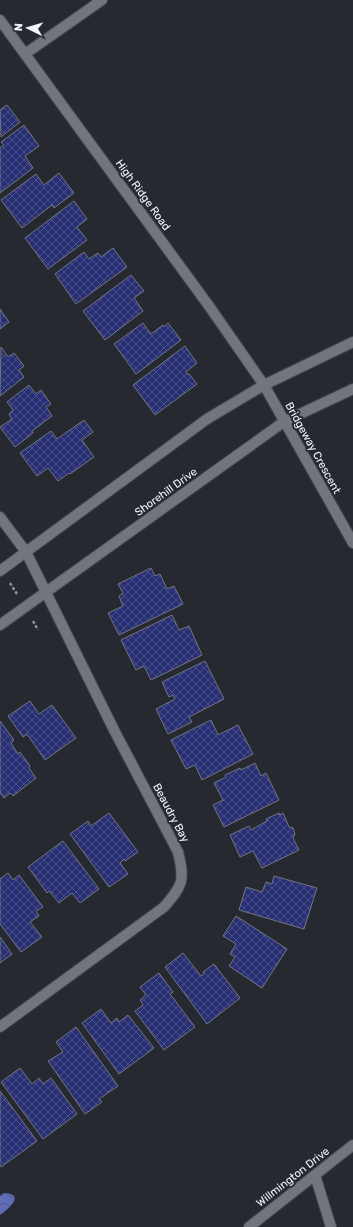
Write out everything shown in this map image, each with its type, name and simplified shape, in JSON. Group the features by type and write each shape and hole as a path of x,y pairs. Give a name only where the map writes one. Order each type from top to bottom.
{"street":[{"path":"26,54 102,0"},
{"name":"High Ridge Road","path":"0,20 209,306 264,385"},
{"path":"0,571 207,419 264,385 353,342"},
{"name":"Bridgeway Crescent","path":"264,385 353,543"},
{"name":"Shorehill Drive","path":"0,625 285,421 353,389"},
{"name":"Beaudry Bay","path":"0,517 26,552 36,570 114,730 178,852 182,871 182,880 178,890 164,907 0,1027"},
{"name":"Willmington Drive","path":"249,1227 353,1145"},
{"path":"315,1175 331,1227"}],"water":[{"path":"4,1193 11,1194 15,1199 7,1210 0,1215 0,1196"}],"building":[{"path":"7,105 20,122 1,137 0,110"},
{"path":"24,125 39,146 25,156 33,168 0,193 0,148 4,145 1,142"},
{"path":"59,173 74,193 54,208 52,205 22,228 1,200 36,174 44,185"},
{"path":"74,201 87,219 77,227 87,240 48,269 25,238"},
{"path":"113,248 127,267 76,304 55,274 84,252 89,259 98,253 101,257"},
{"path":"131,275 144,291 134,298 143,311 105,340 83,311"},
{"path":"0,309 9,322 0,329"},
{"path":"143,323 151,334 168,323 181,340 136,374 114,344"},
{"path":"185,346 197,363 186,372 197,384 155,415 133,385"},
{"path":"1,347 8,357 14,353 24,366 19,370 24,377 0,396"},
{"path":"29,385 36,394 41,390 51,404 46,407 52,416 32,431 33,433 15,447 0,427 12,419 9,414 13,410 7,402"},
{"path":"84,420 93,432 82,440 94,457 58,481 48,468 37,476 20,453 51,431 57,439"},
{"path":"151,568 155,576 160,574 167,589 174,586 183,604 119,635 108,613 123,606 119,596 123,593 118,584"},
{"path":"172,615 179,630 189,626 202,655 151,680 144,666 136,670 121,640"},
{"path":"205,661 224,699 189,717 192,722 168,734 156,709 175,699 173,695 169,697 162,682"},
{"path":"30,701 39,714 52,705 76,738 45,760 27,734 23,737 8,716"},
{"path":"211,720 218,735 238,725 253,754 202,780 195,765 186,769 171,740"},
{"path":"0,721 14,740 11,743 18,754 20,752 30,766 29,768 36,778 13,796 10,793 4,798 0,793"},
{"path":"255,763 261,776 266,773 279,800 224,827 213,805 223,800 214,783 226,777 225,775 240,768 241,770"},
{"path":"109,813 138,852 125,861 124,859 120,863 128,874 109,887 70,834 88,821 91,826"},
{"path":"279,813 280,815 283,813 289,827 293,828 295,834 293,838 299,850 262,868 253,851 240,857 230,835 249,826 251,830 267,821 266,819"},
{"path":"63,841 99,889 80,903 72,893 59,903 49,891 47,893 28,867"},
{"path":"8,873 13,880 19,875 43,907 36,911 39,916 30,922 42,937 21,952 0,924 0,879"},
{"path":"274,876 317,888 304,929 239,910 246,887 262,892 266,882 272,884"},
{"path":"236,916 287,949 262,988 229,966 235,957 230,954 236,944 223,936"},
{"path":"0,937 12,954 0,963"},
{"path":"183,953 201,976 204,974 203,972 214,964 240,998 207,1024 165,967"},
{"path":"159,973 173,992 170,994 195,1027 164,1050 135,1011 143,1005 140,1000 146,995 140,987"},
{"path":"101,1009 111,1023 117,1018 119,1022 128,1015 154,1048 119,1074 82,1023"},
{"path":"76,1027 118,1086 99,1099 102,1102 85,1114 48,1061 63,1052 56,1042"},
{"path":"20,1068 32,1084 39,1078 43,1084 51,1078 77,1114 43,1139 1,1082"},
{"path":"0,1091 37,1141 1,1167 0,1165"}]}
